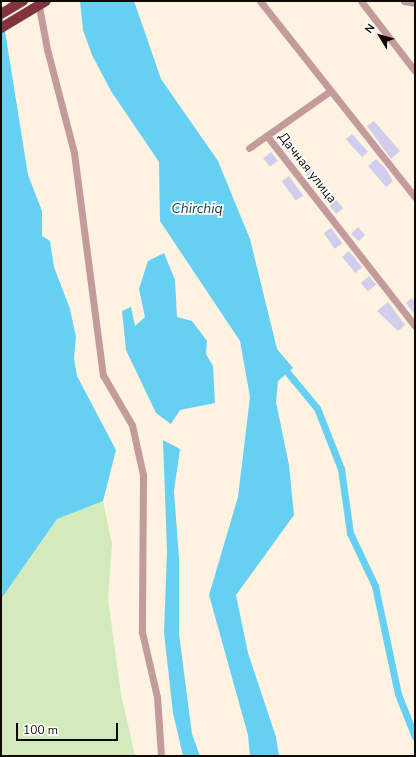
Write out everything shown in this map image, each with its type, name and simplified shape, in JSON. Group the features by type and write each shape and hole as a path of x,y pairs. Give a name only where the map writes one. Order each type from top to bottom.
{"highway":[{"path":"1,14 23,1"},
{"path":"1,28 46,1"}],"street":[{"path":"38,1 47,48 74,153 103,375 132,425 143,475 142,632 157,697 161,756"},
{"path":"260,1 415,197"},
{"path":"361,1 415,71"},
{"path":"404,1 415,3"},
{"name":"Дачная улица","path":"330,91 267,136 415,326"},
{"path":"250,148 267,136"}],"green space":[{"path":"103,501 112,544 108,599 121,694 135,756 1,756 1,599 57,519"}],"water":[{"name":"Chirchiq","path":"80,1 134,1 161,79 218,161 250,239 277,349 293,368 278,381 276,402 289,465 294,515 236,595 248,653 276,737 279,756 250,756 248,735 209,595 238,497 250,397 240,341 160,221 159,162 111,91 92,55 83,30"},
{"path":"1,6 28,175 42,211 42,236 50,241 54,267 70,309 76,337 74,358 77,376 116,450 103,501 57,519 1,599"},
{"path":"164,253 175,280 177,317 192,321 207,341 206,354 213,366 215,403 180,410 171,424 156,413 126,350 122,311 131,307 135,326 145,317 139,289 148,261"},
{"path":"163,440 180,449 174,491 179,559 179,634 192,734 200,756 183,756 173,713 164,633 167,551"}],"building":[{"path":"374,121 400,151 391,159 367,126"},
{"path":"352,134 368,152 362,157 346,139"},
{"path":"287,137 301,154 295,159 281,142"},
{"path":"271,152 278,161 270,167 263,158"},
{"path":"376,159 385,168 393,181 386,187 368,166"},
{"path":"309,163 314,170 307,176 302,169"},
{"path":"289,176 303,195 296,201 282,181"},
{"path":"330,192 343,208 336,214 323,198"},
{"path":"358,227 365,235 359,241 351,234"},
{"path":"331,228 342,243 335,249 324,233"},
{"path":"349,251 362,267 355,273 342,257"},
{"path":"369,276 376,284 368,292 361,283"},
{"path":"412,298 415,302 415,315 406,303"},
{"path":"388,302 405,325 398,331 377,311"}],"waterway":[{"path":"288,373 317,408 341,469 350,533 375,586 398,694 415,737"}]}
